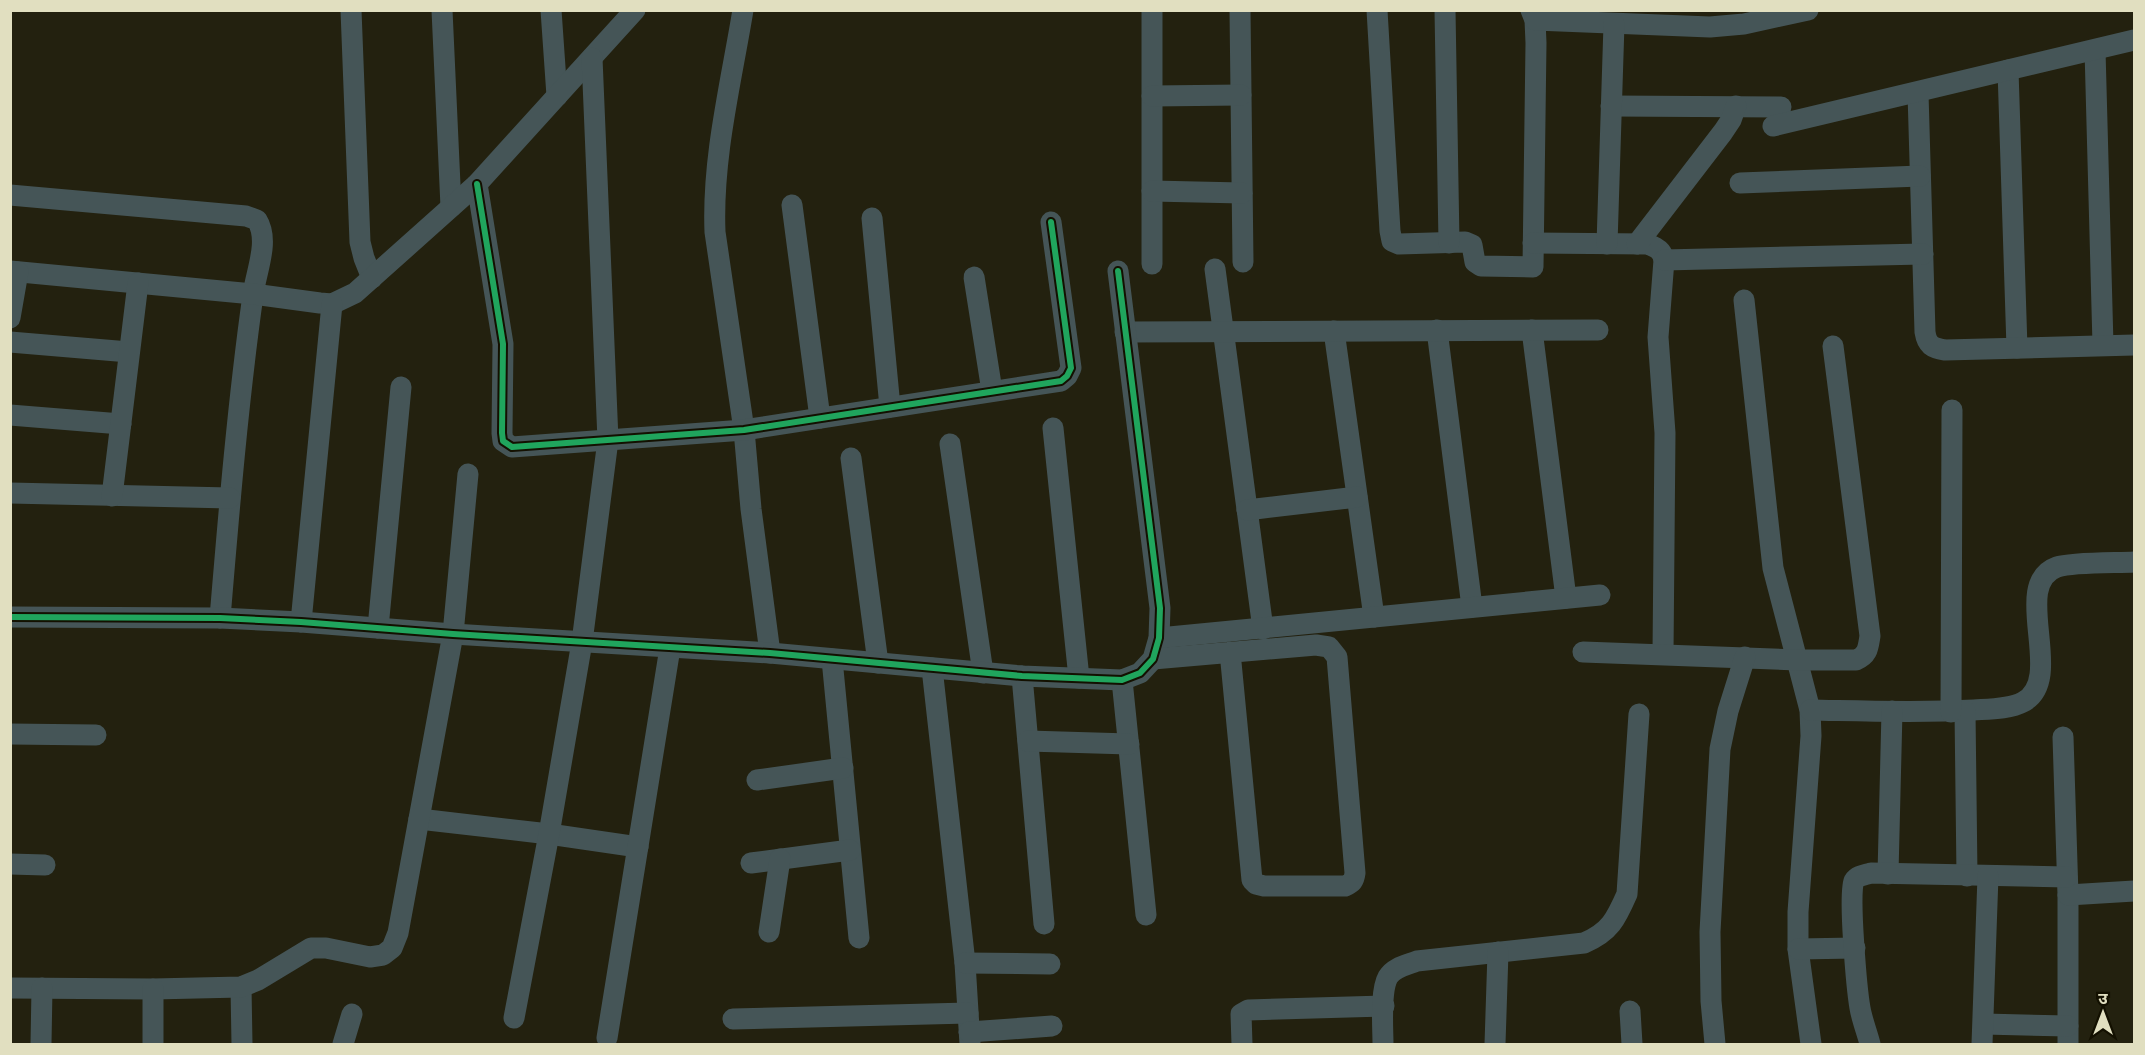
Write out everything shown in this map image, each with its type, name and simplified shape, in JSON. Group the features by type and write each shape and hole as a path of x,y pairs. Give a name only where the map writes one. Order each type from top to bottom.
{"street":[{"path":"351,10 360,242 372,278"},
{"path":"442,10 452,207"},
{"path":"551,10 557,96"},
{"path":"10,318 14,272 333,303 355,293 477,184 635,10"},
{"path":"744,10 721,136 714,204 715,232 744,430 751,509 770,653"},
{"path":"1152,10 1152,264"},
{"path":"1240,10 1243,262"},
{"path":"1377,10 1392,241 1399,244 1466,242 1472,245 1476,262 1481,266 1533,267 1533,15 1614,24 1710,27 1744,24 1808,10"},
{"path":"1445,10 1449,243"},
{"path":"1606,244 1614,24"},
{"path":"1611,106 1736,106 1777,116 1918,93 2134,40"},
{"path":"2095,50 2103,345"},
{"path":"514,1018 582,642 608,440 592,58"},
{"path":"2008,70 2017,348"},
{"path":"1918,93 1927,342 1934,348 1945,350 2134,345"},
{"path":"1152,96 1241,95"},
{"path":"1637,244 1723,132 1736,106"},
{"path":"1740,183 1920,176"},
{"path":"477,184 503,344 503,441 512,447 744,430 1061,381 1068,376 1071,368 1051,222"},
{"path":"1152,191 1242,193"},
{"path":"10,195 246,216 257,220 263,230 263,242 253,294 230,498 220,618"},
{"path":"792,205 820,418"},
{"path":"872,218 890,407"},
{"path":"1533,243 1648,244 1663,253 1658,337 1665,433 1663,654"},
{"path":"1664,260 1923,254"},
{"path":"1215,269 1263,628"},
{"path":"10,617 220,618 301,622 453,634 770,653 1022,676 1122,680 1140,673 1153,659 1159,638 1160,608 1118,271"},
{"path":"974,277 992,392"},
{"path":"112,496 138,283"},
{"path":"1744,300 1773,568 1810,710 1811,736 1798,912 1798,949 1811,1044"},
{"path":"301,622 333,303"},
{"path":"1437,330 1472,607"},
{"path":"1532,330 1566,598"},
{"path":"1125,332 1598,330"},
{"path":"1334,331 1374,617"},
{"path":"10,342 129,352"},
{"path":"1583,652 1797,660 1856,660 1864,657 1870,636 1833,346"},
{"path":"378,628 401,387"},
{"path":"1952,410 1958,711 1978,876 1983,1034 2068,1035 2068,886 2063,737"},
{"path":"10,415 121,424"},
{"path":"1053,428 1079,678"},
{"path":"950,444 983,673"},
{"path":"850,458 878,663"},
{"path":"10,988 241,987 258,980 311,948 326,948 370,957 383,955 392,948 398,933 453,634 468,474"},
{"path":"10,493 230,498"},
{"path":"1247,510 1357,497"},
{"path":"1810,710 1958,711 1996,709 2023,703 2034,694 2040,680 2037,596 2041,581 2047,572 2059,566 2134,562"},
{"path":"1159,638 1600,595"},
{"path":"1153,659 1230,652 1316,645 1329,647 1337,657 1355,873 1351,884 1345,886 1264,886 1252,880 1230,652"},
{"path":"608,1038 670,648"},
{"path":"1715,1044 1711,1001 1710,932 1720,749 1728,711 1745,657"},
{"path":"832,659 859,938"},
{"path":"932,668 965,963 969,1030"},
{"path":"1022,676 1044,924"},
{"path":"1122,680 1146,915"},
{"path":"1888,874 1892,711"},
{"path":"1383,1044 1384,991 1388,977 1398,968 1417,961 1584,943 1600,936 1617,918 1627,894 1639,714"},
{"path":"10,734 96,735"},
{"path":"1028,741 1129,744"},
{"path":"757,780 843,768"},
{"path":"419,819 639,847"},
{"path":"751,863 850,850"},
{"path":"769,932 780,860"},
{"path":"10,864 45,865"},
{"path":"1870,1044 1860,1008 1855,948 1852,890 1854,881 1859,876 1888,874 1978,876 2134,891"},
{"path":"1798,949 1855,948"},
{"path":"1495,1044 1498,952"},
{"path":"965,963 1050,964"},
{"path":"241,987 242,1044"},
{"path":"41,1044 42,988"},
{"path":"153,989 153,1044"},
{"path":"1242,1044 1241,1014 1248,1010 1384,1006"},
{"path":"1630,1011 1632,1044"},
{"path":"343,1044 352,1014"},
{"path":"733,1019 969,1030 1052,1026"}],"cycle path":[{"path":"477,184 503,344 503,441 512,447 744,430 1061,381 1071,368 1051,222"},
{"path":"10,617 220,618 301,622 453,634 770,653 1022,676 1122,680 1140,673 1153,659 1159,638 1160,608 1118,271"}]}
